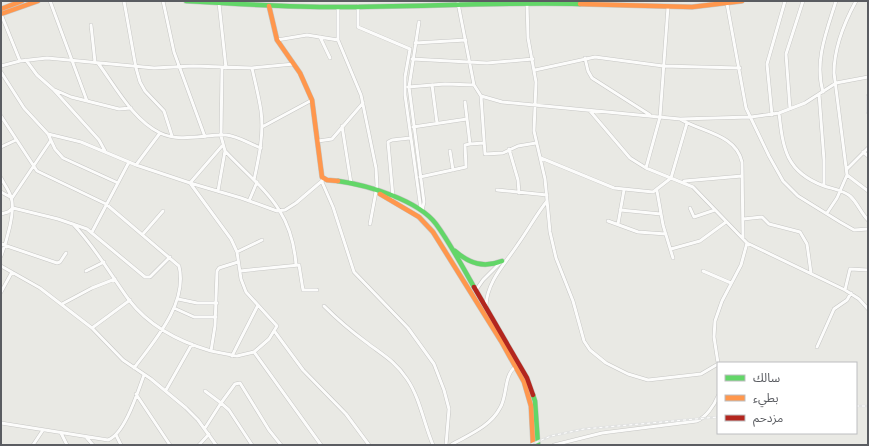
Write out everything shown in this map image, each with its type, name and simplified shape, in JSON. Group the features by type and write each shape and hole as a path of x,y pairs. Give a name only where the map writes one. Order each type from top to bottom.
{"street":[{"path":"1,9 13,3 22,1"},
{"path":"20,61 1,14 38,1"},
{"path":"50,1 87,101"},
{"path":"124,1 136,68 142,87 166,114 172,136"},
{"path":"163,1 172,44 205,137"},
{"path":"186,1 268,6 338,7 527,3 629,3 668,7 727,4 742,1"},
{"path":"772,114 767,64 785,1"},
{"path":"790,109 786,54 803,1"},
{"path":"824,186 820,75 822,49 836,1"},
{"path":"827,213 847,175 842,147 834,73 835,54 856,1"},
{"path":"220,3 224,68 221,136 222,146 281,211 294,247 296,265"},
{"path":"527,3 528,29 535,70 534,131 545,179 550,232 556,258 573,301 584,341 598,357 628,374 648,380 702,374 717,365"},
{"path":"458,4 474,85 481,96 484,153 487,155 503,153 518,146 536,143"},
{"path":"727,4 746,106 769,156 783,181 798,196 854,230 868,229"},
{"path":"268,6 278,40 306,84 312,100 321,173 354,272 408,328 434,364 444,390 449,409 446,445"},
{"path":"358,6 358,27 414,51"},
{"path":"338,7 338,40 344,58 356,80 363,103 376,168 375,191 370,224"},
{"path":"646,168 660,117 668,7"},
{"path":"418,217 422,211 424,202 413,127 409,87 412,59 419,22"},
{"path":"91,25 96,63 131,108 143,120 160,133 172,136 233,137 261,148"},
{"path":"278,40 301,35 338,40"},
{"path":"320,37 330,58"},
{"path":"415,43 466,40"},
{"path":"410,49 405,87 419,204 422,211"},
{"path":"535,70 586,58 603,57 663,66 740,68"},
{"path":"1,66 20,61 47,58 136,68 179,66 252,68 294,64"},
{"path":"586,58 588,71 592,78 651,116"},
{"path":"412,59 497,63 532,59"},
{"path":"26,60 37,75 53,89 99,140 105,150"},
{"path":"106,74 110,64"},
{"path":"249,201 255,181 261,148 262,127 261,107 252,68"},
{"path":"1,72 24,108 48,134 58,153 66,161 118,183"},
{"path":"481,96 502,102 680,119 751,117 779,113 821,93 836,83 868,77"},
{"path":"405,87 432,84 474,85"},
{"path":"432,84 437,123"},
{"path":"53,89 71,97 119,109 131,108"},
{"path":"868,96 868,112"},
{"path":"262,127 312,100"},
{"path":"465,102 470,144"},
{"path":"318,141 332,139 363,103"},
{"path":"590,111 622,150 646,168 683,181 694,187 747,243 851,293 868,309"},
{"path":"779,113 782,145 788,158 801,174 824,186 840,190 850,196 868,220"},
{"path":"1,116 32,165 41,174 106,204 177,263 180,269 178,299 163,329 134,368"},
{"path":"680,119 687,124 722,138 735,146 741,158 743,239"},
{"path":"413,127 467,120"},
{"path":"540,158 607,185 624,190 647,192 657,191 671,178 687,124"},
{"path":"342,126 351,182"},
{"path":"136,165 160,133"},
{"path":"48,134 105,150 136,165 249,201 270,210 281,211 296,203 323,180 351,182 422,211 434,223 450,247 486,306 517,365 529,398 534,444"},
{"path":"410,138 392,140 388,142 392,198 418,217 440,241 517,365"},
{"path":"1,147 16,140"},
{"path":"12,198 32,165 51,140"},
{"path":"420,177 466,167 464,146 484,143"},
{"path":"190,183 222,146"},
{"path":"847,169 868,148"},
{"path":"509,149 518,180 520,193"},
{"path":"218,191 225,151"},
{"path":"450,151 452,170"},
{"path":"863,152 868,156"},
{"path":"92,232 129,162"},
{"path":"847,175 868,191"},
{"path":"683,181 742,176"},
{"path":"1,178 12,198 13,208 1,256"},
{"path":"73,224 104,262 130,300 146,318 163,329 192,344 211,351 232,356 245,355 254,352 275,332 277,326 246,292 240,271 237,252 232,239 190,183"},
{"path":"497,190 547,195"},
{"path":"618,224 624,190"},
{"path":"657,191 661,214 673,258"},
{"path":"1,192 12,198"},
{"path":"486,306 488,288 547,201"},
{"path":"1,214 8,212 13,208"},
{"path":"13,208 73,224 92,232 113,252 145,277 150,277 170,257"},
{"path":"690,208 693,216 695,217 715,210"},
{"path":"620,210 661,214"},
{"path":"143,234 163,211"},
{"path":"743,219 762,217 769,224 800,232 807,244 811,273"},
{"path":"608,220 638,232 666,234"},
{"path":"670,249 700,241 726,222"},
{"path":"237,252 262,240"},
{"path":"718,362 714,338 717,312 741,265 747,243"},
{"path":"3,245 57,263 60,262 66,253"},
{"path":"450,247 470,263 487,265 502,261"},
{"path":"473,295 483,280 508,257"},
{"path":"86,271 104,262"},
{"path":"211,351 217,303 217,271 219,268 238,262"},
{"path":"240,271 296,265 300,266 303,290 317,290"},
{"path":"1,266 40,288 92,328 122,360 166,390 192,413 205,428 216,445"},
{"path":"845,290 850,270 868,270"},
{"path":"703,271 731,283"},
{"path":"1,292 12,272"},
{"path":"62,304 92,288 115,279"},
{"path":"817,347 834,309 847,300 851,293"},
{"path":"178,299 197,303 217,303"},
{"path":"92,328 130,300"},
{"path":"232,356 258,305"},
{"path":"324,306 354,333 389,357 408,380 417,400 432,445"},
{"path":"174,308 194,317 216,316"},
{"path":"275,332 303,370 346,414 369,445"},
{"path":"166,390 192,344"},
{"path":"254,352 321,445"},
{"path":"451,445 492,420 501,407 509,374 517,365"},
{"path":"1,423 106,441 116,435 144,375"},
{"path":"205,428 221,402 235,384 240,383 269,430 281,445"},
{"path":"205,391 230,410 252,445"},
{"path":"136,394 170,445"},
{"path":"554,445 602,433 696,421 709,411 717,398"},
{"path":"32,445 43,430"},
{"path":"61,433 67,445"},
{"path":"199,445 209,434"},
{"path":"116,435 121,445"},
{"path":"87,438 93,445"}],"railway":[{"path":"857,406 868,406"},
{"path":"530,445 551,436 584,429 717,417"}],"traffic: fast":[{"path":"186,1 318,7 580,4"},
{"path":"338,181 363,186 391,195 405,201 428,215 446,239 474,287"},
{"path":"455,251 466,259 477,264 489,264 502,261"},
{"path":"533,395 535,401 538,445"}],"traffic: slow":[{"path":"1,9 22,1"},
{"path":"1,14 38,1"},
{"path":"580,4 692,7 742,1"},
{"path":"269,6 277,40 300,73 312,100 322,177 327,180 338,181"},
{"path":"380,194 419,217 433,232 501,341 524,382 531,406 533,445"}],"traffic: jam":[{"path":"474,287 527,378 533,395"}]}
